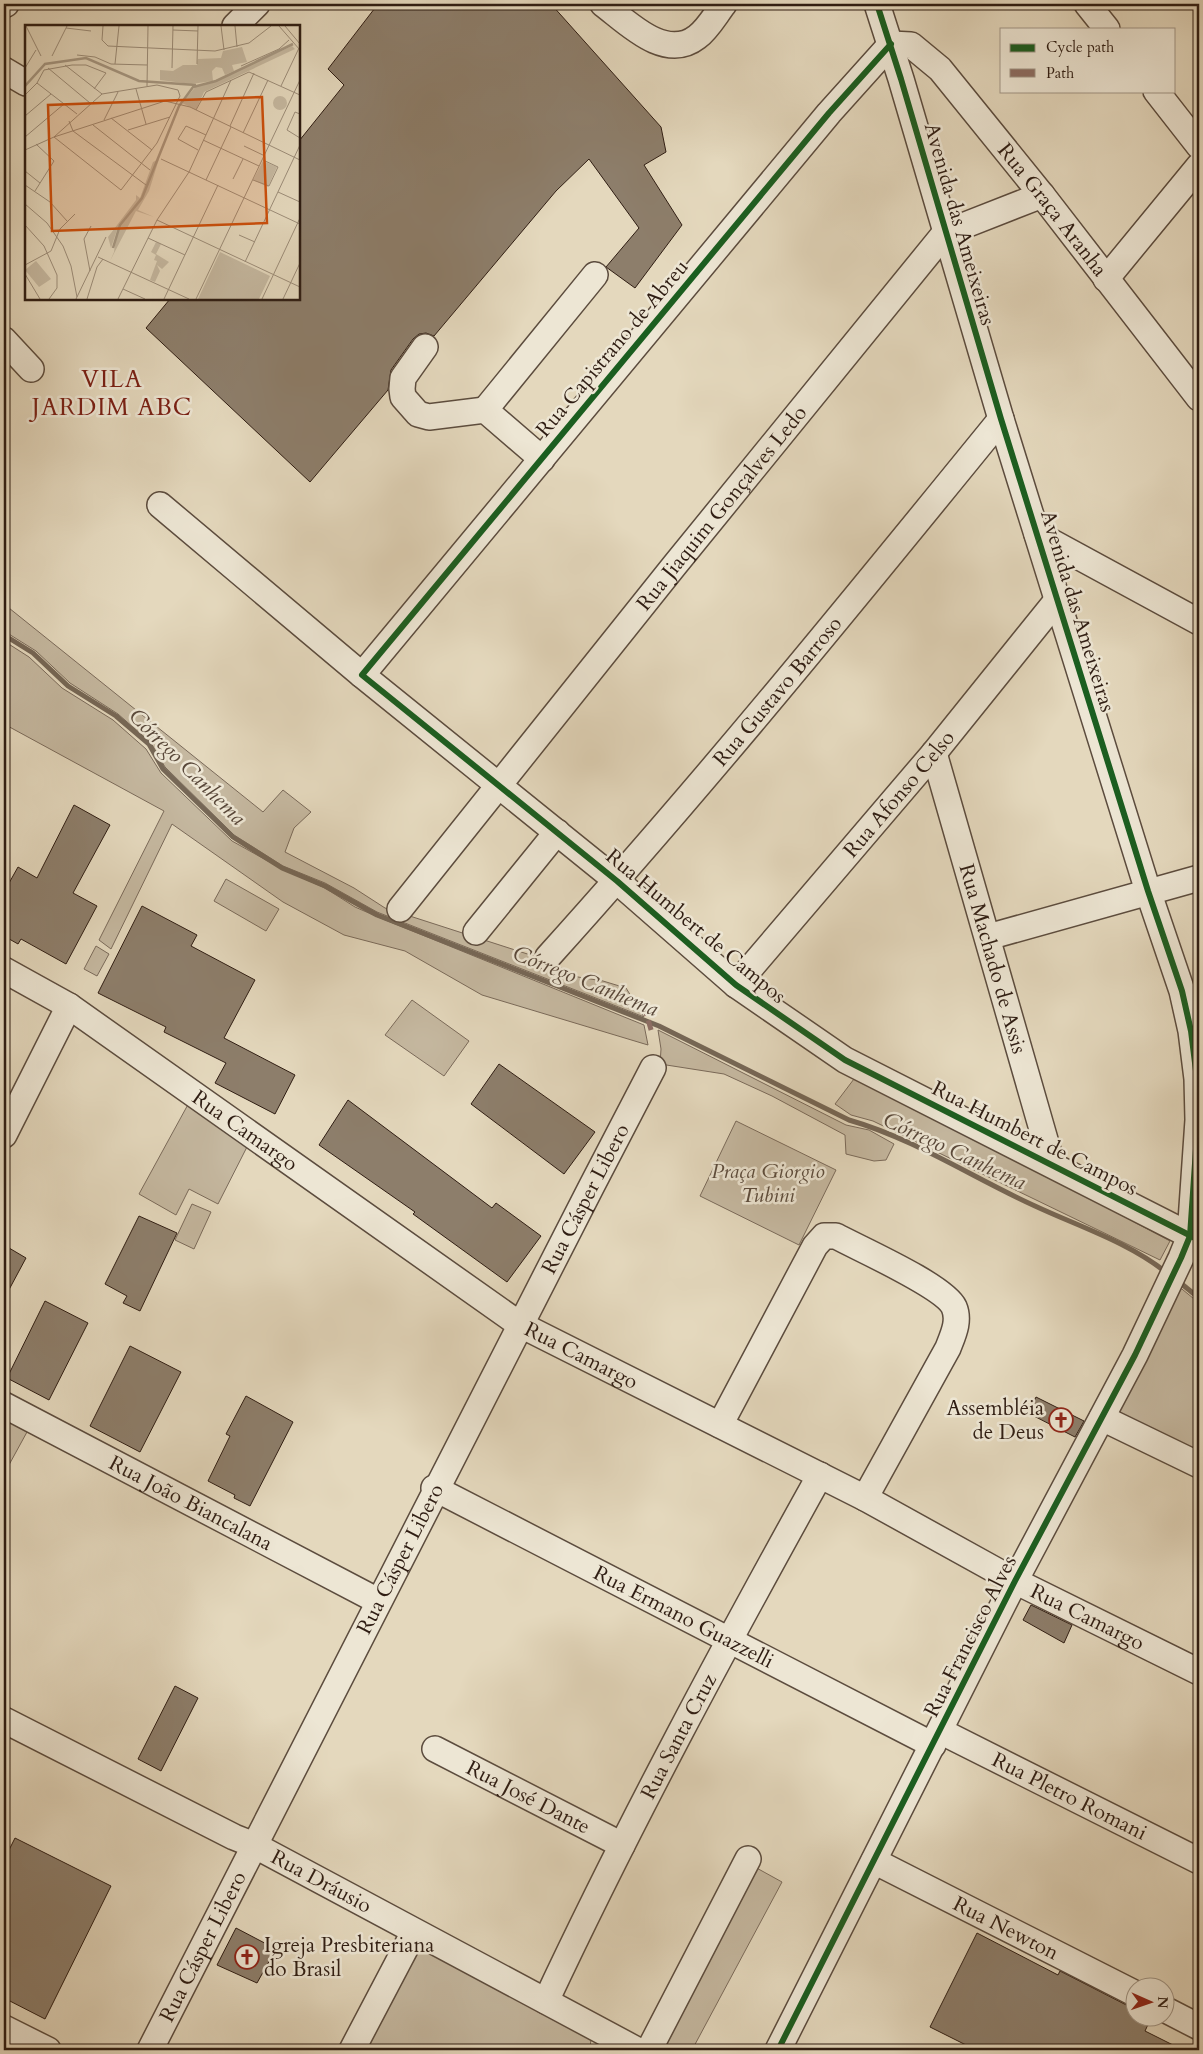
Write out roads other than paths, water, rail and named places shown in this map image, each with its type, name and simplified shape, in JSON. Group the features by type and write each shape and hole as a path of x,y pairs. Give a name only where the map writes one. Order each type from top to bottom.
{"street":[{"path":"235,25 257,4"},
{"path":"603,4 637,30 654,40 669,45 684,43 698,37 724,4"},
{"name":"Avenida das Ameixeiras","path":"876,4 890,44 1001,419 1148,891 1182,991 1191,1031 1198,1120 1190,1245"},
{"path":"1087,4 1106,28"},
{"name":"Rua Graça Aranha","path":"890,44 911,45 940,69 1042,195 1199,398"},
{"name":"Rua Capistrano de Abreu","path":"362,675 829,113 890,44"},
{"path":"4,70 25,82"},
{"path":"1157,92 1199,146"},
{"path":"1106,279 1199,166"},
{"path":"946,232 1042,195"},
{"name":"Rua Jiaquim Gonçalves Ledo","path":"400,909 946,232"},
{"path":"425,347 403,378 403,398 418,414 429,417 485,410 595,275"},
{"path":"4,340 31,369"},
{"path":"485,410 542,459"},
{"name":"Rua Gustavo Barroso","path":"548,957 617,881 799,667 1001,419"},
{"name":"Rua Humbert de Campos","path":"160,505 362,675 617,881 736,986 844,1060 1052,1164 1190,1245"},
{"path":"1037,534 1199,622"},
{"name":"Rua Afonso Celso","path":"736,986 934,753 1058,599"},
{"name":"Rua Machado de Assis","path":"934,753 1052,1164"},
{"path":"476,932 557,832"},
{"path":"988,937 1199,878"},
{"name":"Rua Camargo","path":"4,970 69,1006 519,1324 865,1498 1015,1581 1199,1672"},
{"path":"4,1135 69,1006"},
{"name":"Rua Cásper Libero","path":"150,2050 434,1488 653,1068"},
{"path":"720,1425 815,1246 824,1236 836,1236 939,1290 954,1307 956,1316 955,1330 948,1348 865,1498"},
{"name":"Rua Francisco Alves","path":"778,2050 1015,1581 1135,1355 1190,1245"},
{"name":"Rua João Biancalana","path":"4,1405 378,1601"},
{"path":"1102,1418 1199,1465"},
{"name":"Rua Santa Cruz","path":"546,2001 622,1844 729,1640 820,1475"},
{"name":"Rua Ermano Guazzelli","path":"434,1488 729,1640 936,1738"},
{"name":"Rua Dráusio","path":"4,1720 234,1837 254,1845 546,2001 605,2043 637,2050"},
{"name":"Rua Pletro Romani","path":"936,1738 1199,1861"},
{"name":"Rua José Dante","path":"435,1749 622,1844"},
{"path":"649,2050 748,1859"},
{"name":"Rua Newton","path":"874,1861 1126,1989"},
{"path":"352,2050 414,1932"},
{"path":"1176,2015 1199,2027"},
{"path":"4,2028 48,2050"}],"waterway":[{"name":"Córrego Canhema","path":"4,635 33,653 68,686 116,716 149,744 163,769 233,837 282,868 325,886 377,915 659,1026 849,1120 921,1148 1012,1195 1120,1244 1136,1252 1167,1273"},
{"name":"Córrego Canhema","path":"1178,1281 1199,1298"}],"place":[{"name":"Assembléia de Deus","path":"1061,1420"},
{"name":"Igreja Presbiteriana do Brasil","path":"247,1957"}],"district":[{"name":"VILA JARDIM ABC","path":"112,393"}],"park label":[{"name":"Praça Giorgio Tubini","path":"768,1183"}]}
